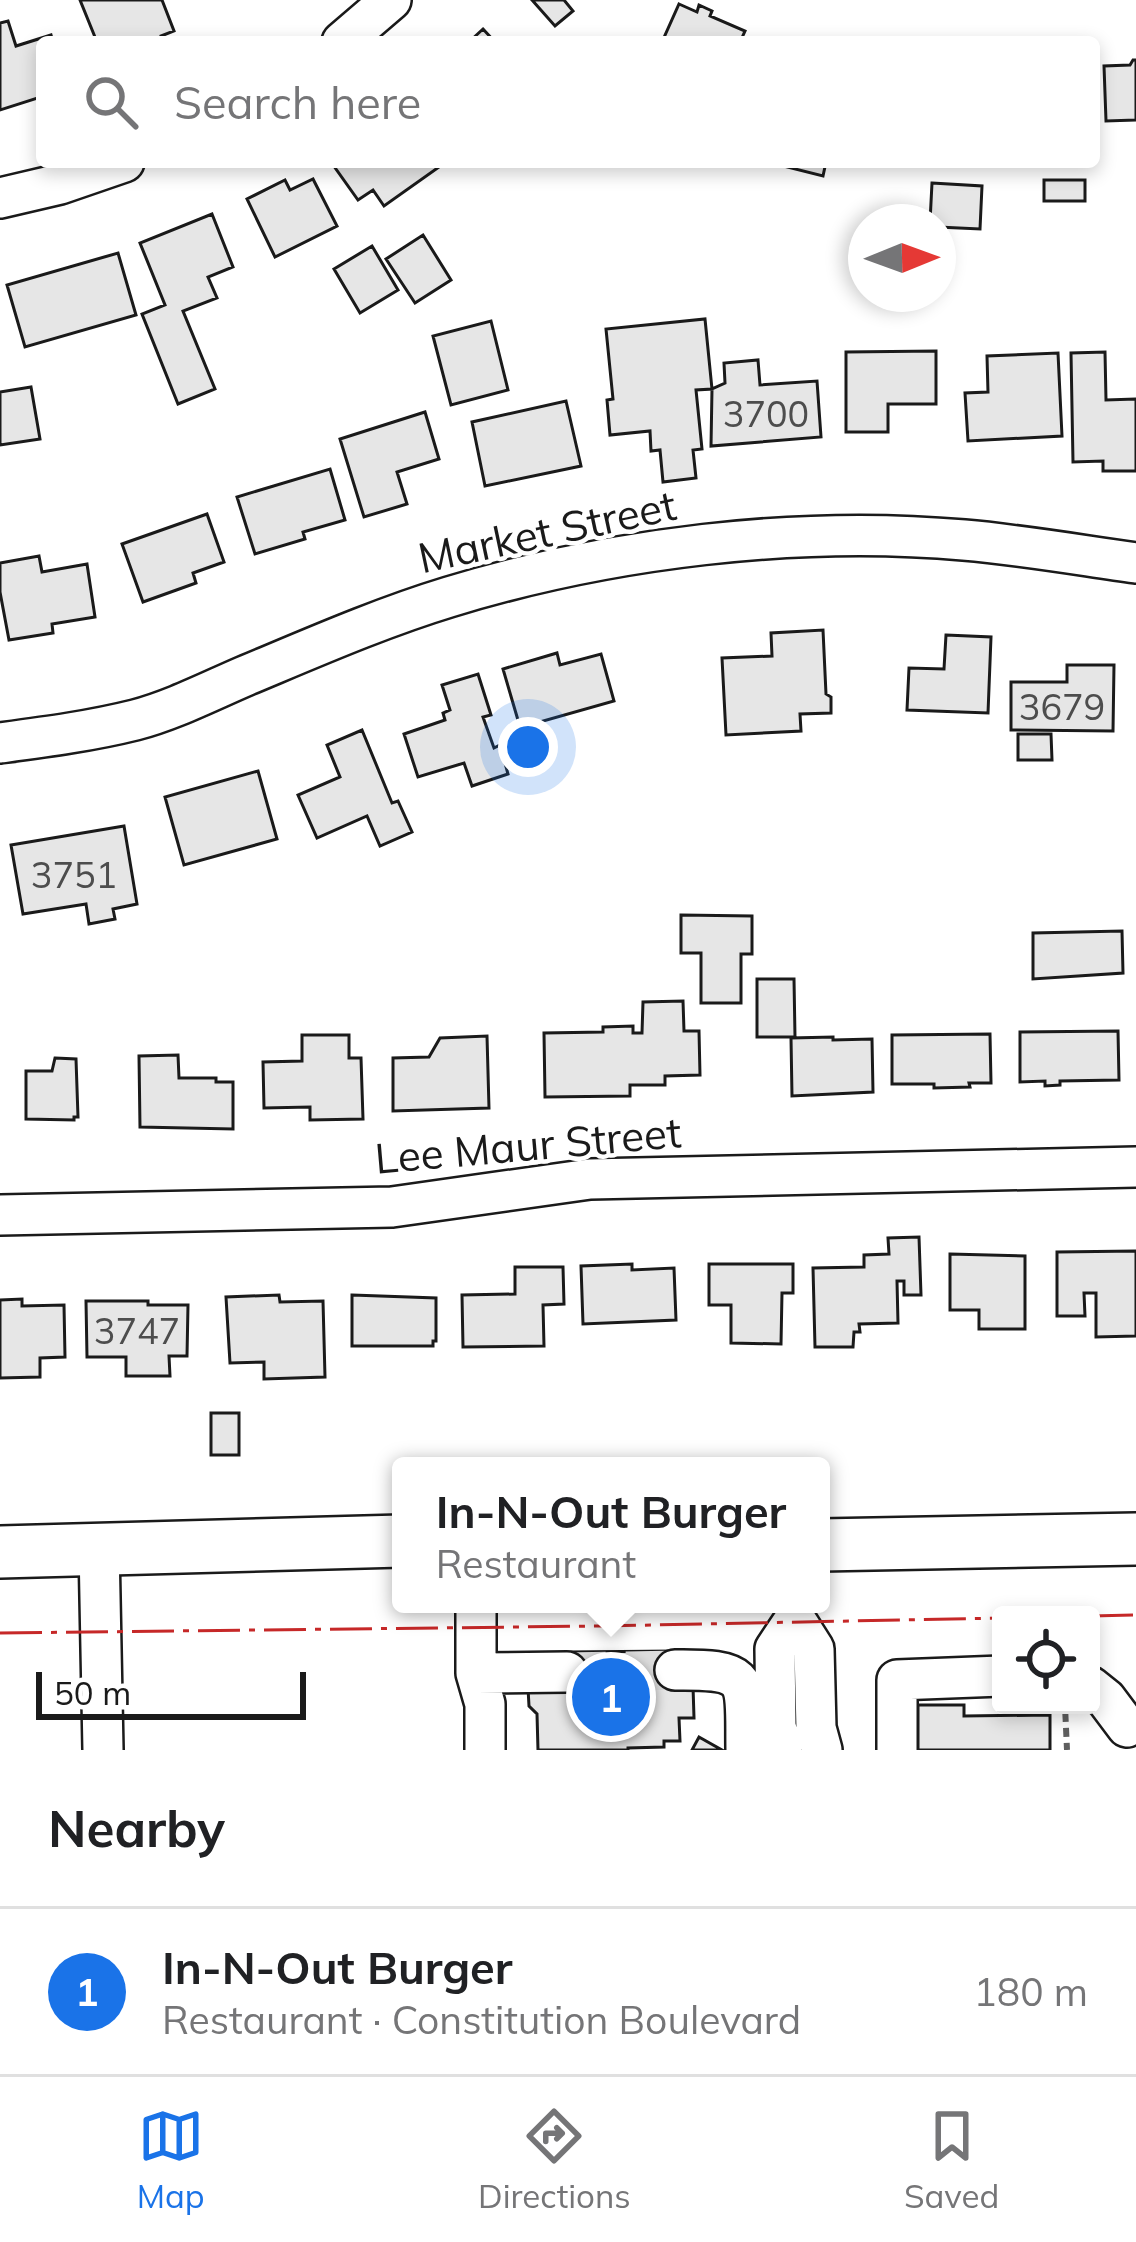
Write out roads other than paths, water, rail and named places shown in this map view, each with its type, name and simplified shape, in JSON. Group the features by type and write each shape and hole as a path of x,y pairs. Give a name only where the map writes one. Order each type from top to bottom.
{"main road":[{"path":"830,1545 1136,1539"},
{"path":"0,1552 392,1541"}],"street":[{"path":"349,36 392,0"},
{"path":"0,197 107,168"},
{"name":"Market Street","path":"0,743 138,719 349,632 451,596 667,549 876,536 963,540 1136,563"},
{"name":"Lee Maur Street","path":"0,1215 392,1207 590,1179 1136,1167"},
{"path":"98,1547 103,1750"},
{"path":"476,1613 476,1673 485,1704 485,1750"},
{"path":"782,1750 776,1726 775,1649 794,1613"},
{"path":"796,1613 814,1649 816,1728 822,1750"},
{"path":"675,1670 719,1670 736,1677 745,1692 746,1750"},
{"path":"476,1673 567,1672"},
{"path":"897,1750 897,1680 992,1676"},
{"path":"1100,1694 1126,1727"}],"tunnel":[{"path":"567,1672 675,1670"}],"place":[{"name":"In-N-Out Burger","path":"611,1697"}]}
